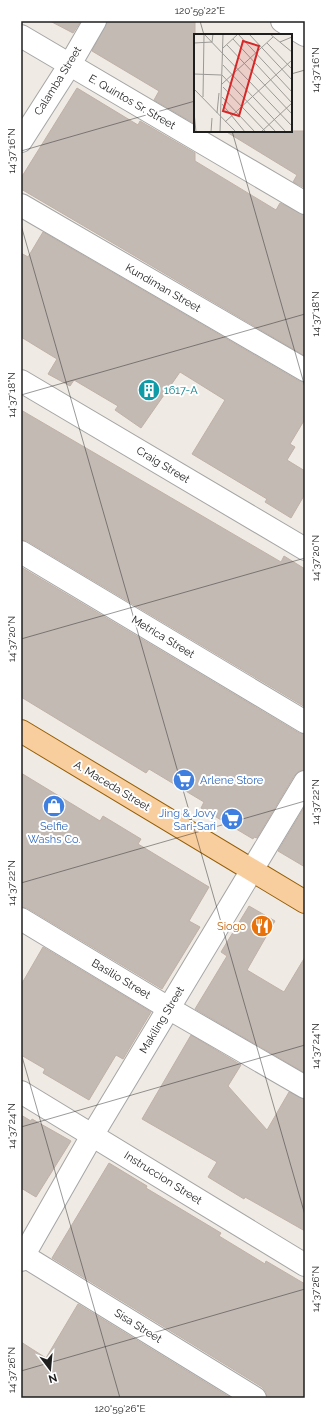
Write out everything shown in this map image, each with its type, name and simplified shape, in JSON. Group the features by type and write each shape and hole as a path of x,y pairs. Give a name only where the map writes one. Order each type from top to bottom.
{"main road":[{"name":"A. Maceda Street","path":"21,731 305,902"}],"street":[{"name":"Calamba Street","path":"21,141 69,66 95,21"},
{"path":"282,21 305,35"},
{"name":"E. Quintos Sr. Street","path":"21,36 69,66 305,203"},
{"name":"Kundiman Street","path":"21,206 305,370"},
{"name":"Craig Street","path":"21,381 305,549"},
{"name":"Metrica Street","path":"21,552 305,722"},
{"name":"Makiling Street","path":"22,1257 93,1134 170,1009 305,782"},
{"name":"Basilio Street","path":"21,919 170,1009 305,1087"},
{"name":"Instruccion Street","path":"21,1092 93,1134 305,1265"},
{"name":"Sisa Street","path":"22,1257 255,1398"}],"building":[{"path":"50,21 81,21 73,33"},
{"path":"107,21 195,21 194,123 154,100 159,91 92,51"},
{"path":"77,88 138,125 140,121 195,153 195,161 276,210 280,203 305,215 305,356 21,189 21,178"},
{"path":"305,131 305,188 293,182 297,175 227,132"},
{"path":"43,232 299,381 305,382 305,419 290,444 295,447 287,460 305,471 305,494 291,518 265,502 267,499 192,454 225,400 180,372 141,428 115,410 118,406 74,380 70,386 48,374 57,359 21,337 21,253 28,257"},
{"path":"21,410 281,562 284,556 305,569 305,707 27,541 21,540"},
{"path":"21,567 299,733 305,734 305,770 299,771 294,776 257,838 254,837 253,839 201,808 204,802 149,769 146,773 21,697"},
{"path":"21,773 100,821 103,816 141,839 138,844 209,887 189,921 200,927 162,989 27,908 21,907"},
{"path":"305,806 305,867 278,851"},
{"path":"249,906 275,921 247,970 284,992 305,957 305,1073 195,1009 227,956 221,952"},
{"path":"43,947 151,1012 123,1059 116,1055 89,1100 43,1073 45,1069 21,1055 21,985"},
{"path":"191,1035 241,1065 228,1086 267,1130 289,1092 305,1099 305,1231 245,1197 244,1199 208,1177 217,1162 142,1119"},
{"path":"21,1115 31,1121 32,1119 71,1141 36,1197 21,1188"},
{"path":"109,1163 147,1186 146,1188 221,1233 219,1236 265,1264 266,1261 305,1284 305,1398 267,1398 266,1392 262,1387 52,1258"},
{"path":"78,1304 231,1398 21,1398 21,1342 46,1358"}],"place":[{"name":"1617-A","path":"149,390"},
{"name":"Arlene Store","path":"184,780"},
{"name":"Selfie Washs Co.","path":"54,806"},
{"name":"Jing & Jovy Sari-Sari","path":"232,819"},
{"name":"Siogo","path":"262,926"}]}
